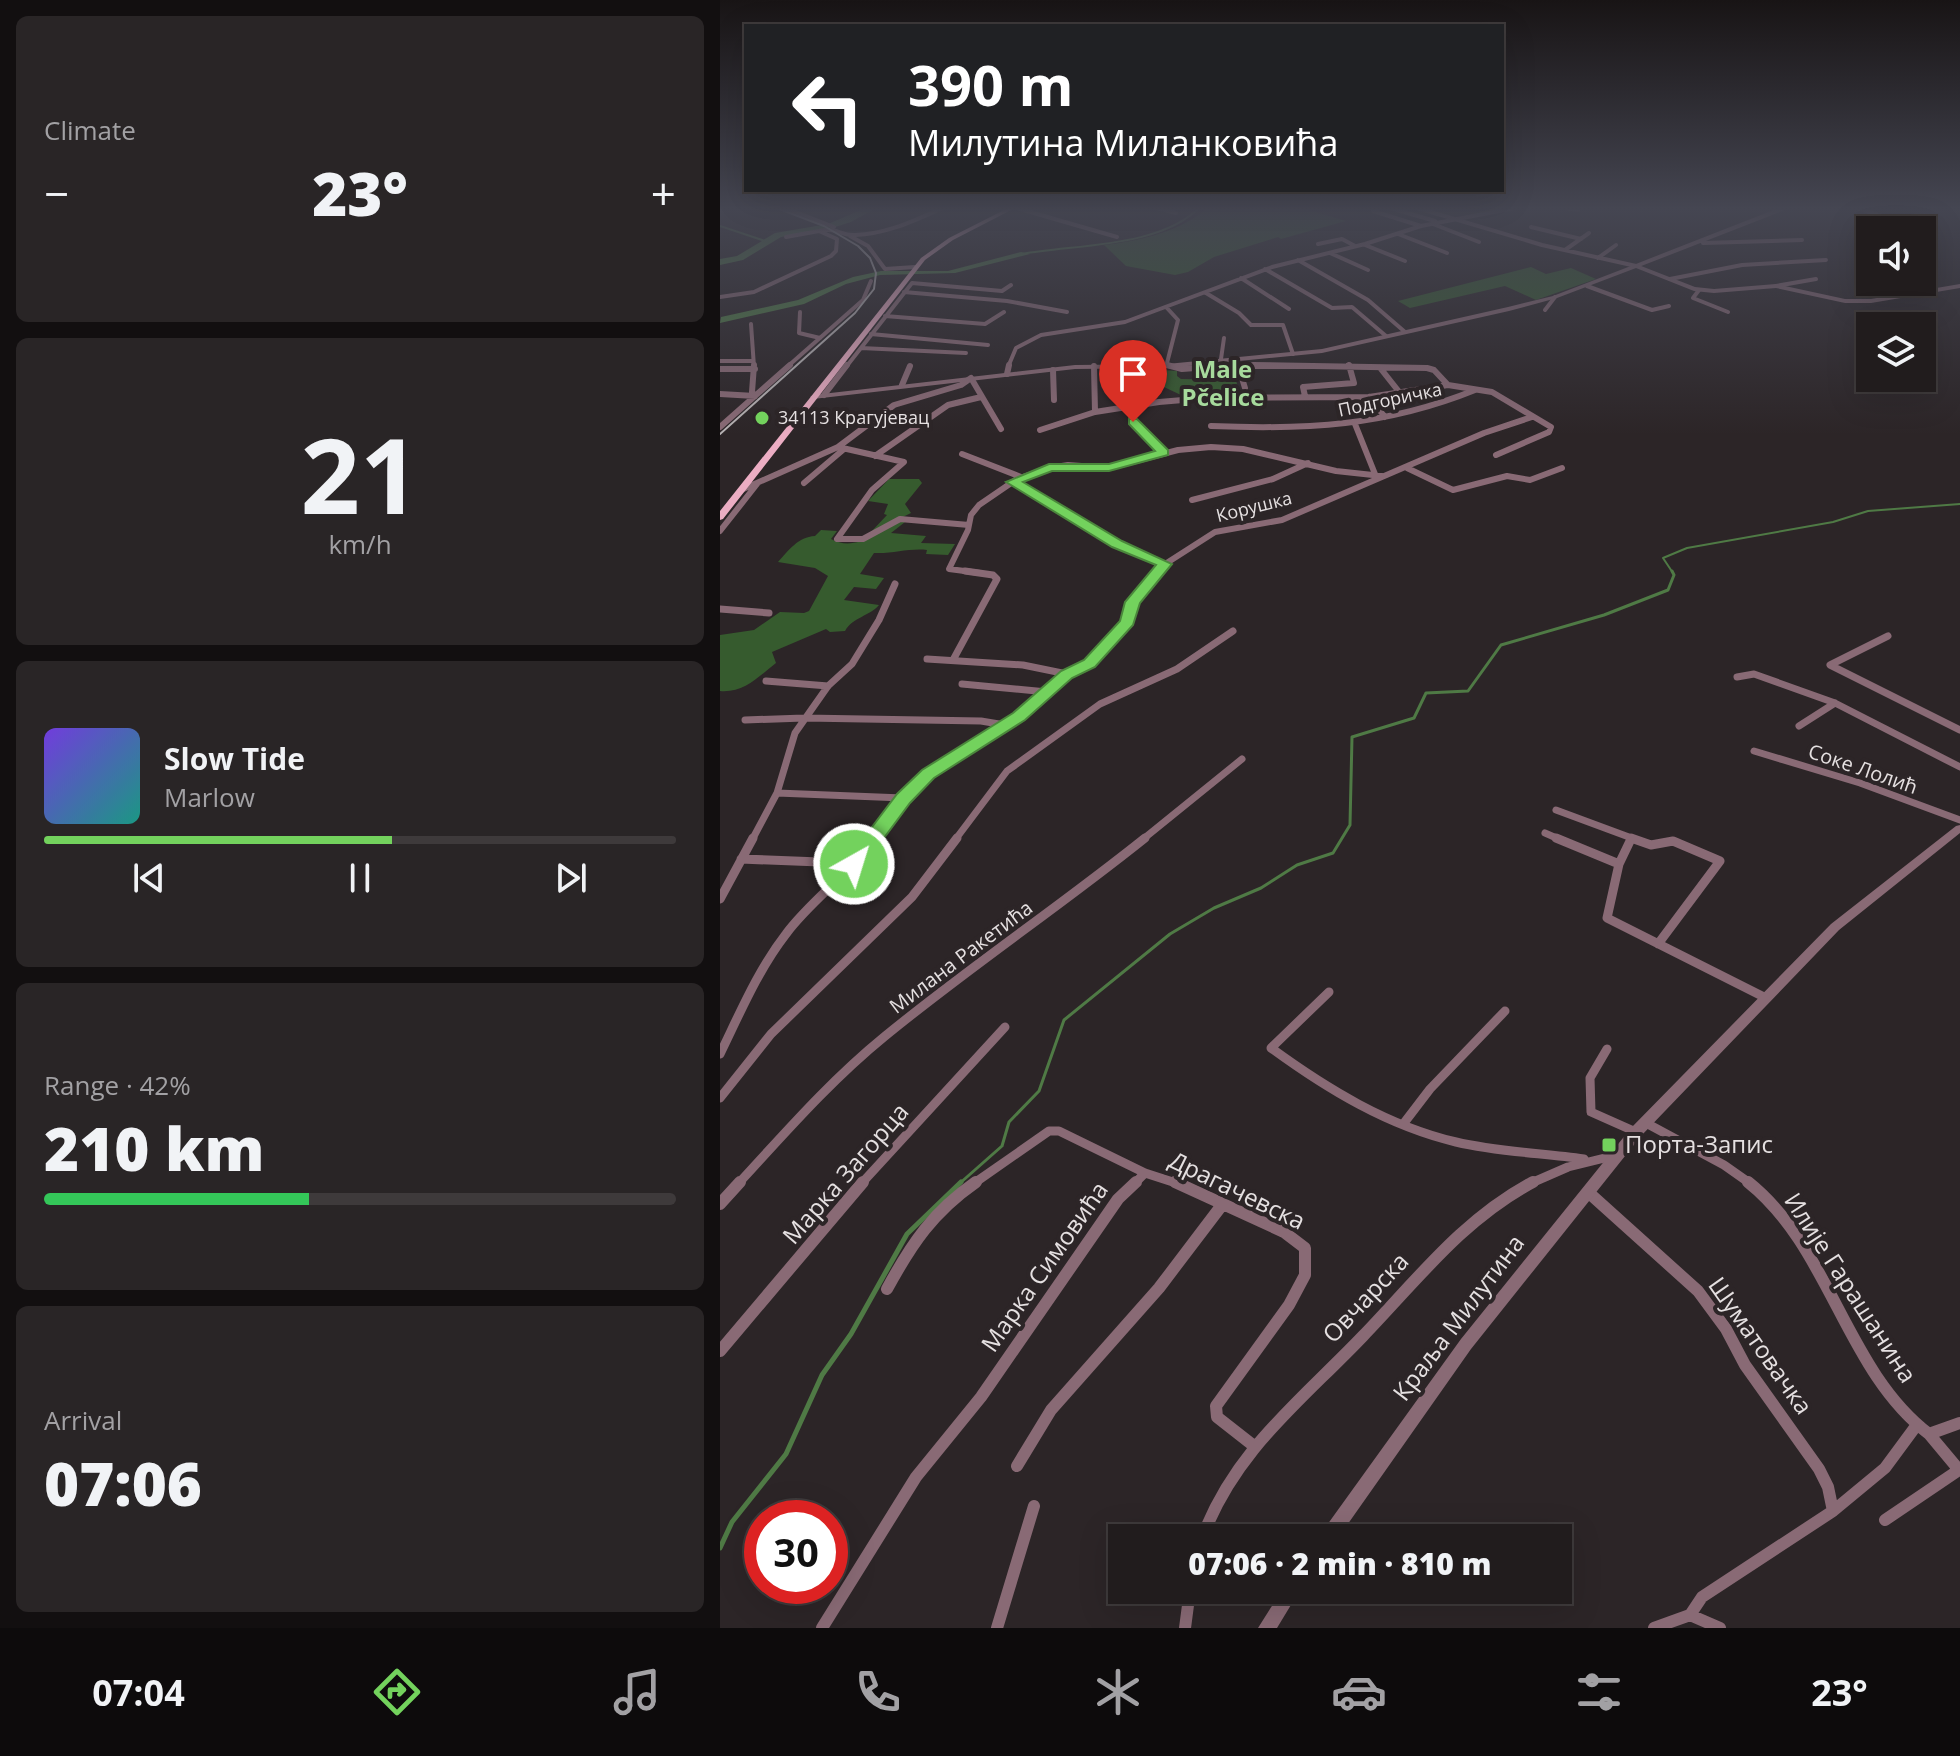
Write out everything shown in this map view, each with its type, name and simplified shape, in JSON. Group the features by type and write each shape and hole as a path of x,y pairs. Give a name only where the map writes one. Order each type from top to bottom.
{"main road":[{"path":"720,517 907,283"}],"street":[{"path":"720,297 754,292 773,283"},
{"path":"720,427 863,300 870,283"},
{"path":"824,395 908,283"},
{"path":"934,283 1002,291 1011,285"},
{"path":"1007,374 1014,352 1036,336 1125,322 1229,283"},
{"path":"1249,283 1289,309"},
{"path":"1289,283 1332,308 1352,307 1386,336"},
{"path":"1342,283 1394,319 1405,332"},
{"path":"813,397 1094,366 1167,366 1327,350 1536,302 1594,283"},
{"path":"1680,283 1699,290 1793,283"},
{"path":"1776,286 1832,299 1859,301 1958,285"},
{"path":"1587,286 1652,310 1669,306"},
{"path":"1699,290 1693,298 1728,312"},
{"path":"904,292 1007,301 1067,312"},
{"path":"1206,293 1239,313 1251,325 1283,325 1293,354"},
{"path":"1536,302 1547,307 1555,297"},
{"path":"1167,308 1178,320 1167,366"},
{"path":"800,312 799,333 820,338"},
{"path":"885,316 985,324 1004,312"},
{"path":"751,324 755,369 752,392 755,396"},
{"path":"871,334 988,345"},
{"path":"1221,359 1224,338"},
{"path":"861,348 966,353"},
{"path":"720,361 752,361"},
{"path":"1167,366 1186,369 1238,365 1427,368 1434,370 1448,385"},
{"path":"1238,365 1245,388"},
{"path":"1305,396 1303,387 1354,383 1349,365"},
{"path":"902,385 910,366"},
{"path":"1094,366 1095,412"},
{"path":"720,369 755,369"},
{"path":"1381,369 1400,393"},
{"path":"1053,370 1054,400"},
{"path":"971,378 1001,429"},
{"path":"804,483 889,407 961,385 971,378"},
{"path":"1040,430 1095,412 1128,406 1207,398 1369,397 1448,385 1492,392 1551,427 1549,432 1496,455"},
{"name":"Подгоричка","path":"1211,426 1253,428 1355,424 1431,408 1476,390"},
{"path":"720,394 755,396"},
{"path":"875,456 948,405 981,397"},
{"path":"1369,397 1385,417"},
{"path":"1128,406 1133,422 1163,453"},
{"path":"720,417 729,418"},
{"name":"Корушка","path":"720,1054 763,968 787,932 863,855 903,798 928,774 1006,725 1067,674 1089,664 1125,625 1132,602 1165,564 1215,532 1282,520 1346,495 1378,475 1407,468 1484,433 1532,417"},
{"path":"953,660 997,579 993,575 949,569 971,515 979,505 1021,477 1061,466 1091,469 1124,465 1193,447 1229,448 1336,471 1378,475 1355,424"},
{"path":"741,490 841,448 904,462 872,490 837,539 863,539 900,519 969,525"},
{"path":"962,454 1021,477"},
{"path":"1192,500 1273,479 1308,463"},
{"path":"1407,468 1453,490 1507,476 1530,480 1562,468"},
{"path":"1013,482 1117,544 1165,564"},
{"path":"720,531 757,483"},
{"path":"720,899 777,793 788,750 805,718 828,686 852,664 879,620 895,584"},
{"path":"720,609 769,613"},
{"path":"720,1098 771,1034 912,897 1007,771 1100,704 1177,669 1233,631"},
{"path":"1888,636 1830,665 1960,730"},
{"path":"927,659 1015,664 1067,674"},
{"path":"1737,677 1754,674 1835,703 1960,767"},
{"path":"766,681 828,686"},
{"path":"962,684 1047,692"},
{"path":"1799,726 1835,703"},
{"path":"745,720 981,721 1006,725"},
{"name":"Соке Лолић","path":"1754,751 1860,783 1960,820"},
{"name":"Милана Ракетића","path":"720,1204 830,1085 867,1052 944,990 1065,902 1242,759"},
{"path":"777,793 903,798"},
{"path":"1556,810 1631,839 1651,845 1673,841 1720,861 1658,944"},
{"name":"Краља Милутина","path":"1338,1524 1466,1344 1641,1127 1835,927 1960,828"},
{"path":"1545,833 1619,864"},
{"path":"1631,839 1619,864 1607,918 1764,997"},
{"path":"741,859 820,862"},
{"path":"1329,992 1271,1048 1321,1086 1360,1108 1439,1138 1586,1159"},
{"path":"1404,1123 1430,1089 1505,1011"},
{"name":"Марка Загорца","path":"720,1351 894,1145 1005,1027"},
{"path":"1607,1049 1592,1068 1589,1081 1591,1112 1641,1127"},
{"name":"Илије Гарашанина","path":"1641,1127 1738,1175 1764,1197 1825,1284 1877,1374 1916,1426 1929,1434 1959,1470 1885,1520"},
{"name":"Марка Симовића","path":"822,1628 916,1477 981,1397 1118,1199 1145,1173 1059,1131 1049,1131 949,1201 913,1241 887,1289"},
{"name":"Овчарска","path":"1206,1524 1254,1446 1363,1336 1459,1231 1497,1203 1586,1159 1618,1155"},
{"name":"Драгачевска","path":"1145,1173 1166,1178 1284,1232 1299,1242 1307,1253 1305,1275 1289,1305 1216,1406 1217,1417 1254,1446"},
{"name":"Шуматовачка","path":"1588,1192 1680,1273 1711,1308 1745,1365 1819,1469 1828,1487 1833,1511"},
{"path":"1017,1466 1051,1410 1159,1288 1222,1205"},
{"path":"1929,1434 1960,1423"},
{"path":"1654,1628 1690,1615 1702,1597 1833,1511 1885,1468 1916,1426"},
{"path":"997,1628 1034,1506"},
{"path":"1185,1628 1188,1604"},
{"path":"1267,1628 1283,1604"},
{"path":"1690,1615 1720,1628"}],"shaded area":[{"path":"839,283 850,283 804,304 720,323 721,317 798,300"},
{"path":"1469,283 1585,283 1536,300 1505,286 1410,308 1398,301"},
{"path":"1162,370 1177,371 1181,379 1236,380 1237,384 1230,385 1230,397 1183,396 1164,387 1136,391 1139,376 1158,375"},
{"path":"889,479 919,479 922,483 905,504 911,513 870,533 887,515 884,514 888,504 868,501"},
{"path":"897,522 905,522 891,533 926,536 921,543 955,544 948,555 926,554 927,550 874,553 860,574 884,578 876,589 854,587 844,600 879,605 875,609 845,631 830,632 826,629 772,652 776,663 757,679 744,687 720,691 720,635 754,630 780,612 809,611 828,576 815,568 778,562 790,549 821,530 837,531 831,539 848,543 865,540"}],"waterway":[{"path":"1673,573 1663,558 1687,548 1833,522 1868,511 1960,504"},
{"path":"959,1184 1002,1146 1009,1122 1039,1091 1064,1020 1170,934 1214,908 1261,888 1297,865 1333,853 1350,825 1352,737 1414,718 1426,693 1468,691 1501,645 1604,615 1668,590 1673,573"},
{"path":"720,1548 732,1522 786,1454 822,1375 851,1334 907,1234 961,1182"}],"railway":[{"path":"720,434 855,313 874,289 875,283"}],"place":[{"name":"34113 Крагујевац","path":"762,418"},
{"name":"Порта-Запис","path":"1609,1145"}],"district":[{"name":"Male Pčelice","path":"1223,384"}],"route":[{"path":"854,864 903,798 928,774 1027,711 1067,674 1089,664 1128,622 1132,602 1165,564 1117,544 1013,482 1049,468 1068,465 1109,468 1163,453 1133,422"}]}
